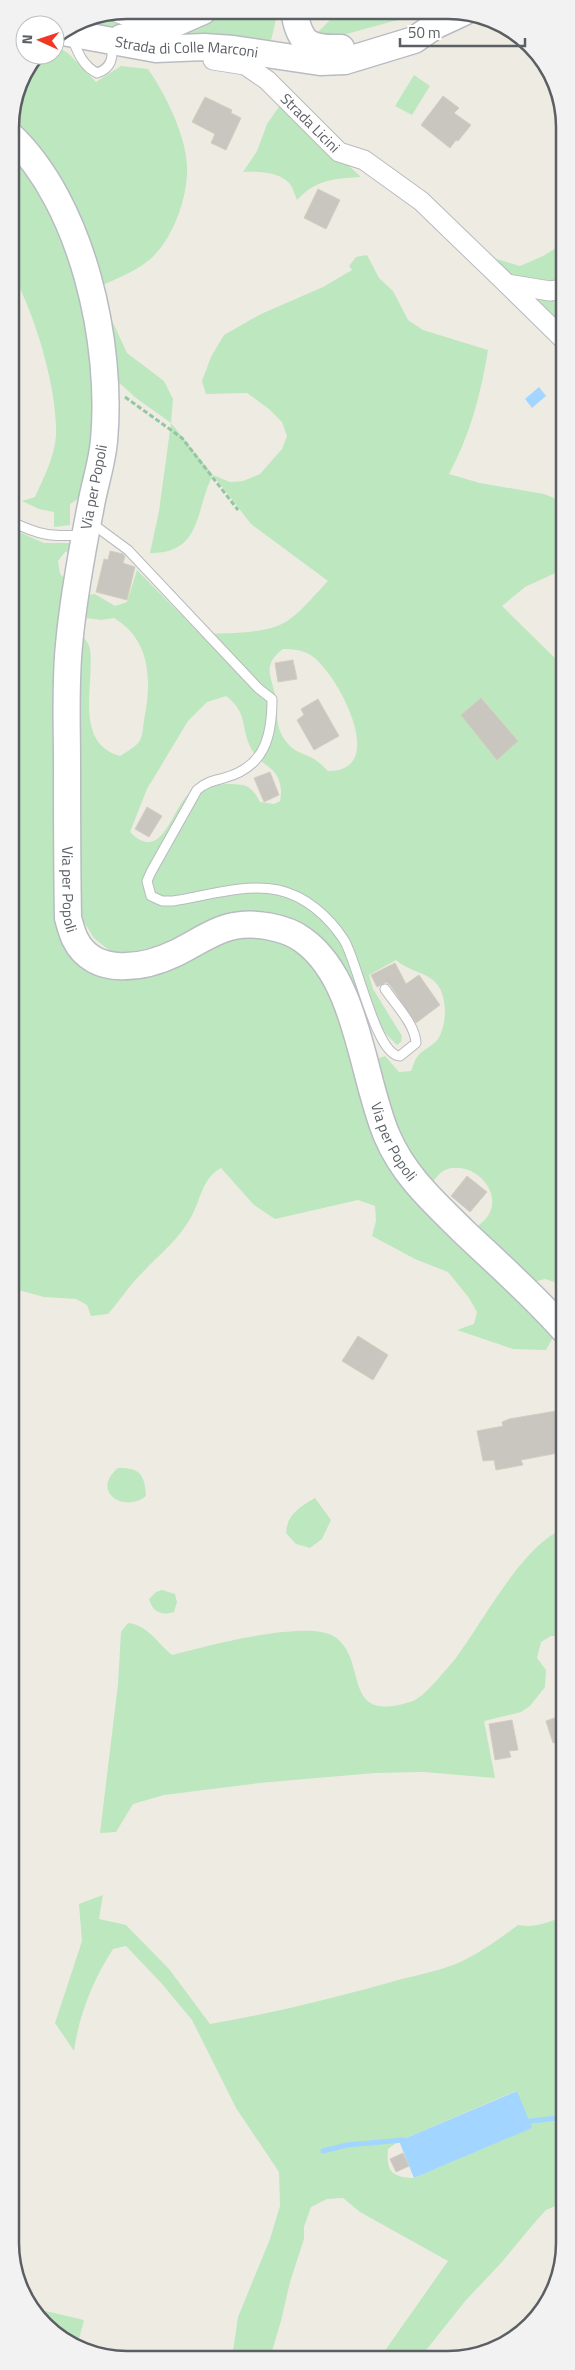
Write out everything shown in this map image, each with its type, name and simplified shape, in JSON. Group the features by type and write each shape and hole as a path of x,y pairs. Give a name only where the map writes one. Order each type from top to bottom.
{"main road":[{"path":"110,40 162,28 182,19"},
{"name":"Strada di Colle Marconi","path":"281,56 280,37 284,19"},
{"name":"Strada di Colle Marconi","path":"296,19 300,35 310,44 325,48 355,46 436,25"},
{"name":"Strada di Colle Marconi","path":"73,33 156,49 204,47 320,62 345,61 414,40 436,25 449,19"},
{"name":"Via per Popoli","path":"19,147 47,183 69,222 83,259 98,332 105,386 104,442 87,528 69,644 66,697 68,918 75,940 86,954 100,963 122,967 156,961 175,954 219,930 235,926 249,925 288,931 304,940 317,953 334,976 366,1027 380,1117 398,1159 422,1190 556,1319"}],"street":[{"path":"136,19 162,28"},
{"name":"Strada Licini","path":"110,40 156,58 219,60 246,65 267,80 339,152 364,160 421,201 556,332"},
{"path":"507,284 550,291 556,290"}],"lane":[{"path":"69,36 82,61 89,69 97,73 107,68 110,64 112,49 110,40"},
{"path":"19,526 32,532 56,537 99,526 128,550 258,688 272,699 272,721 268,740 260,755 249,767 224,778 205,782 197,790 147,881 151,896 162,901 173,901 257,888 277,890 294,895 314,907 345,941 366,1027 384,1042 395,1056 400,1056 416,1043 412,1029 385,989"}],"path":[{"path":"105,386 134,402 182,438 238,510"}],"green space":[{"path":"119,19 153,19 120,28 84,27"},
{"path":"215,19 276,19 269,49 158,42 200,28"},
{"path":"331,19 401,19 339,36 314,36"},
{"path":"65,51 96,82 121,66 148,69 174,116 183,143 187,168 185,193 177,219 164,243 157,253 142,265 98,287 89,237 59,182 19,136 22,98 38,65 65,65"},
{"path":"414,75 430,86 412,115 395,106"},
{"path":"283,101 316,136 361,177 326,181 304,193 297,200 290,184 281,177 262,172 243,172 257,151 267,124"},
{"path":"19,155 68,231 99,399 83,496 70,504 70,525 54,527 54,512 39,509 22,501 35,497 48,467 56,436 56,417 49,374 28,306 19,286"},
{"path":"556,248 556,329 523,294 496,259 520,266"},
{"path":"367,255 379,278 393,291 408,320 423,330 488,350 474,414 449,474 480,483 544,494 556,499 556,573 525,587 502,606 556,659 556,1282 545,1279 534,1282 475,1228 488,1216 492,1204 492,1195 482,1178 474,1172 455,1168 443,1171 431,1184 397,1136 374,1063 379,1058 385,1056 399,1072 411,1071 417,1057 438,1039 443,1026 445,1011 443,995 432,979 406,967 396,960 369,975 373,989 402,1036 401,1042 397,1045 386,1034 380,1024 357,1002 292,920 265,911 245,911 214,920 166,944 131,952 111,952 94,938 84,922 76,898 76,626 90,649 89,710 91,725 96,739 105,749 120,756 139,742 143,731 148,691 146,663 142,650 135,638 126,627 114,618 101,620 86,618 83,613 87,595 95,594 115,606 127,602 137,570 200,634 234,633 259,631 281,624 300,610 328,581 251,524 213,475 230,482 243,481 260,474 282,449 287,436 282,422 269,409 247,393 206,394 202,381 211,357 224,335 261,314 323,287 352,270 349,266 356,257","holes":["283,649 306,652 323,666 345,701 353,721 357,740 355,756 346,767 328,771 314,759 298,752 282,735 278,724 270,667 276,655","226,696 233,702 241,715 248,742 255,755 278,778 281,789 280,801 274,804 260,802 252,790 243,785 228,784 203,787 191,792 184,799 166,830 159,838 151,842 141,841 130,832 147,789 188,721 207,702"]},
{"path":"99,293 127,353 164,381 173,399 171,423 136,398 115,379"},
{"path":"171,423 213,475 195,527 188,537 180,546 167,551 150,553 159,511"},
{"path":"19,532 44,543 75,543 73,551 65,552 58,561 60,574 68,581 57,885 107,972 206,941 278,934 326,970 375,1120 556,1332 546,1350 513,1349 457,1330 474,1324 477,1312 469,1298 448,1272 415,1259 372,1236 376,1221 375,1206 358,1200 275,1219 254,1205 221,1168 205,1184 194,1212 185,1227 137,1278 108,1314 91,1316 87,1305 76,1299 44,1297 19,1290"},
{"path":"118,1468 132,1469 140,1474 143,1478 146,1496 137,1501 128,1502 120,1501 113,1497 107,1485 110,1477"},
{"path":"315,1498 331,1520 322,1539 310,1548 296,1544 286,1533 289,1521 295,1512"},
{"path":"556,1533 556,1636 551,1636 541,1642 537,1658 546,1670 545,1687 530,1706 521,1712 484,1721 495,1778 423,1772 375,1773 259,1783 164,1795 133,1804 116,1832 100,1833 118,1684 121,1632 128,1623 135,1624 147,1631 172,1655 280,1632 322,1632 335,1637 345,1648 364,1697 374,1704 388,1707 410,1702 426,1692 454,1661 520,1566 549,1537"},
{"path":"162,1590 175,1594 177,1602 174,1612 161,1613 153,1607 149,1599 156,1592"},
{"path":"103,1895 99,1919 126,1925 169,1969 210,2024 306,2004 441,1969 479,1952 518,1925 531,1926 556,1919 556,2206 546,2210 536,2221 501,2263 466,2300 425,2351 385,2351 448,2261 360,2212 343,2198 327,2199 311,2207 304,2227 304,2239 290,2282 272,2351 233,2351 238,2317 270,2239 280,2206 279,2172 236,2108 192,2020 163,1985 126,1946 113,1949 99,1973 83,2011 74,2051 55,2023 82,1941 79,1904","holes":["516,2091 531,2128 414,2178 400,2176 392,2172 388,2163 388,2149 399,2141"]},
{"path":"42,2310 84,2320 79,2340 61,2329"}],"water":[{"path":"539,387 546,396 532,408 525,399"},
{"path":"517,2091 532,2128 414,2178 399,2141"}],"building":[{"path":"443,96 459,108 454,113 471,125 450,148 421,125"},
{"path":"205,97 232,110 231,113 241,118 226,150 211,143 215,134 192,122"},
{"path":"318,189 340,200 326,229 304,218"},
{"path":"110,551 123,554 125,556 123,563 135,567 127,600 96,592 104,559 108,560"},
{"path":"293,660 297,679 278,682 275,663"},
{"path":"481,698 518,741 497,760 461,715"},
{"path":"318,699 339,736 314,750 297,720 304,715 301,709"},
{"path":"270,772 279,795 264,802 254,778"},
{"path":"147,807 162,816 149,837 135,829"},
{"path":"395,963 406,984 419,975 440,1005 416,1023 390,985 386,982 377,987 371,975"},
{"path":"467,1176 487,1192 470,1212 451,1196"},
{"path":"358,1336 388,1355 373,1380 342,1361"},
{"path":"556,1411 556,1453 521,1460 523,1465 496,1470 494,1460 483,1461 477,1431 503,1426 502,1422 509,1419"},
{"path":"556,1717 556,1742 553,1743 546,1721"},
{"path":"512,1720 518,1750 509,1751 511,1757 495,1760 489,1724"},
{"path":"403,2153 409,2166 396,2172 390,2159"}],"waterway":[{"path":"523,2122 556,2118"},
{"path":"323,2151 347,2145 403,2140"}]}
